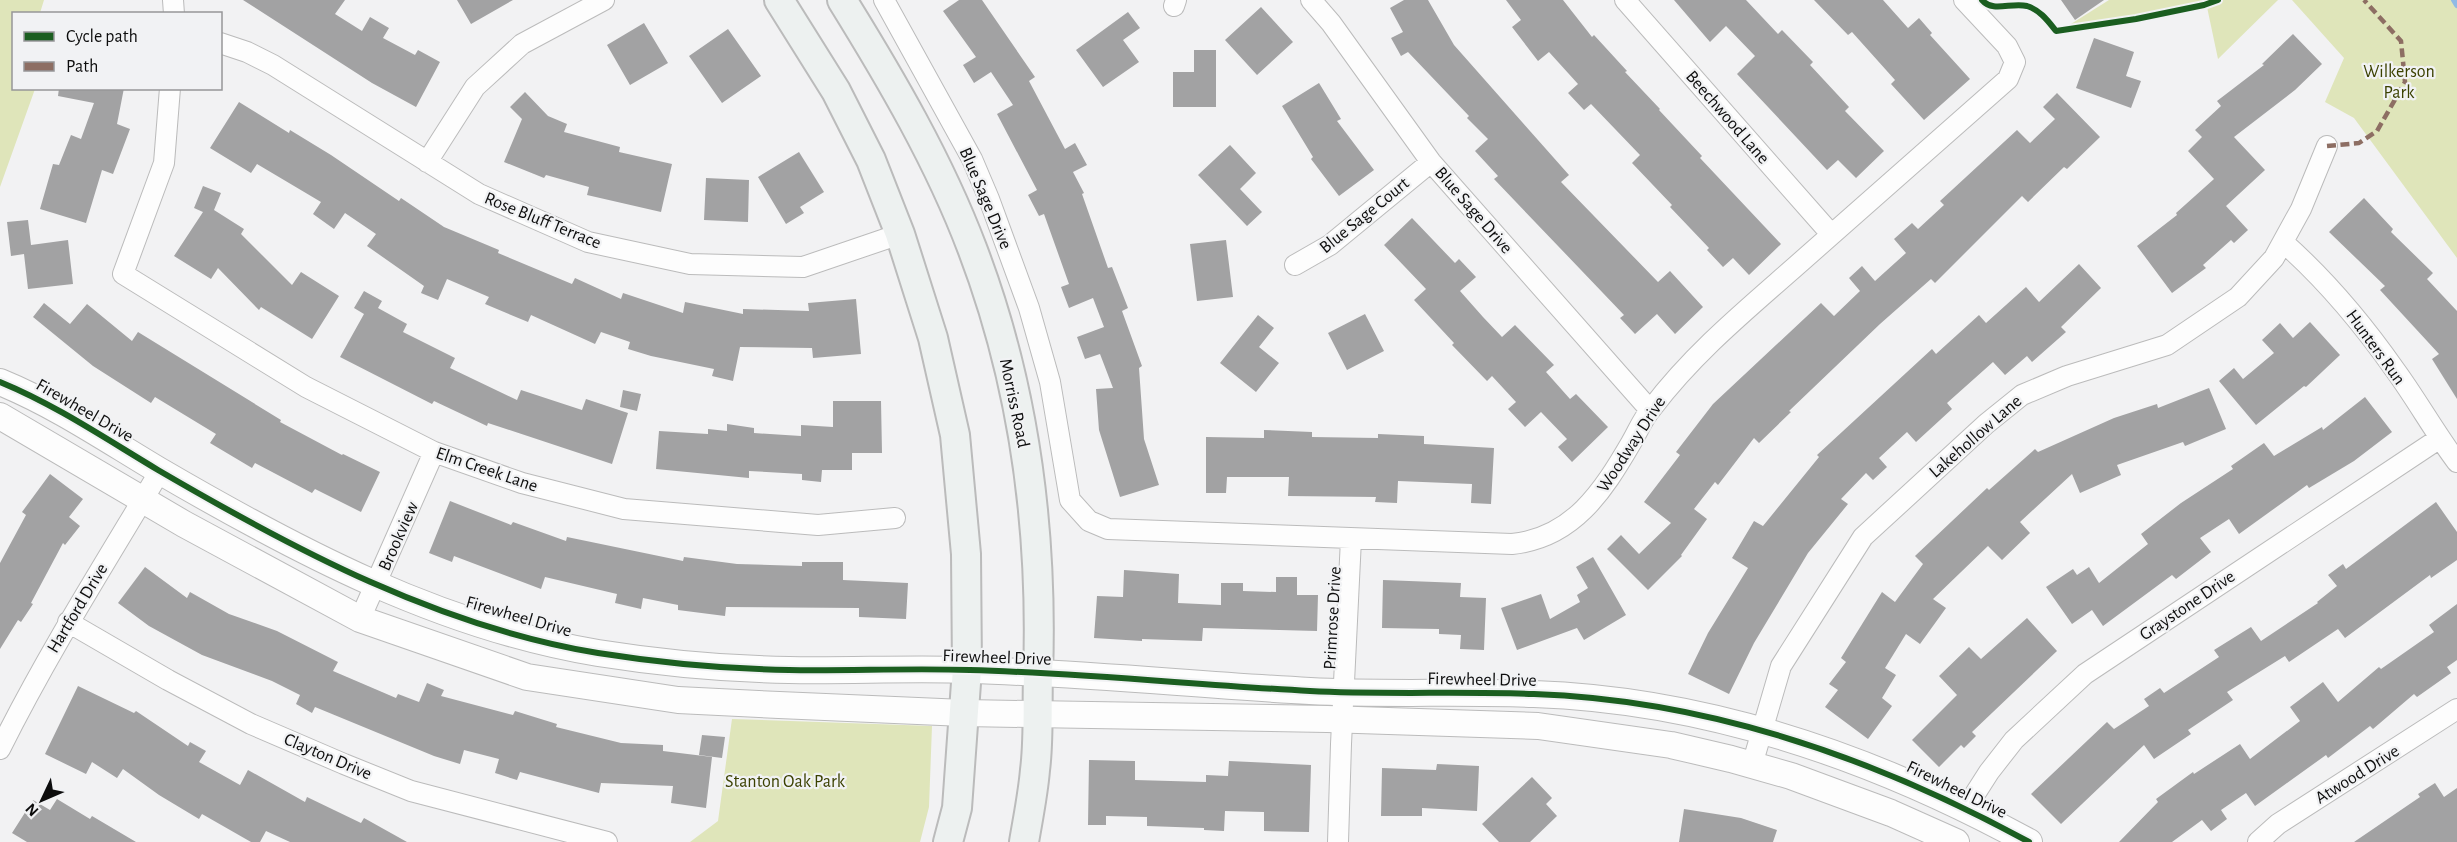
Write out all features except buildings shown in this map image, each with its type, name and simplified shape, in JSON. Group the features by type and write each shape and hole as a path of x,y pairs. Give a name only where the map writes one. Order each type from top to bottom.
{"main road":[{"path":"779,0 836,91 871,160 900,234 933,338 955,435 966,554 967,669 957,808 948,842"},
{"name":"Morriss Road","path":"842,0 890,77 952,201 973,249 999,329 1019,412 1034,514 1040,633 1036,770 1024,842"}],"street":[{"path":"427,162 475,87 522,44 604,0"},
{"name":"Blue Sage Drive","path":"884,0 972,159 989,199 1029,308 1050,382 1067,481"},
{"name":"Blue Sage Drive","path":"1311,0 1331,23 1431,162 1650,410"},
{"name":"Beechwood Lane","path":"1625,0 1831,234"},
{"name":"Woodway Drive","path":"1067,481 1070,500 1078,511 1089,521 1108,529 1512,544 1553,533 1585,511 1596,499 1611,478 1650,410 1685,368 1710,343 2008,79 2015,62 2007,46 1964,0"},
{"name":"Rose Bluff Terrace","path":"222,44 247,52 273,65 479,194 588,242 690,264 803,267 900,234"},
{"name":"Elm Creek Lane","path":"170,90 164,163 123,274 306,387 434,452 522,483 624,509 818,525 894,518"},
{"name":"Lakehollow Lane","path":"1752,765 1760,731 1781,666 1863,537 1986,424 2022,395 2067,376 2167,345 2238,297 2268,265 2283,242 2301,210 2327,146"},
{"name":"Blue Sage Court","path":"1294,266 1330,245 1431,162"},
{"name":"Hunters Run","path":"2283,242 2310,266 2353,312 2397,372 2457,462"},
{"name":"Firewheel Drive","path":"0,382 36,397 160,471 282,539 376,585 498,630 593,652 687,665 786,670 967,669 1343,692 1535,694 1664,707 1760,731 1870,766 1966,808 2029,842"},
{"path":"0,416 213,541 360,619 527,677 678,700 964,713 1038,713 1062,716 1342,719 1538,726 1671,745 1752,765 1791,776 1891,813 1956,842"},
{"name":"Graystone Drive","path":"1966,808 1989,772 2014,740 2085,674 2440,438"},
{"name":"Brookview","path":"360,619 434,452"},
{"name":"Hartford Drive","path":"0,749 29,691 68,622 160,471"},
{"name":"Primrose Drive","path":"1338,842 1351,539"},
{"name":"Clayton Drive","path":"68,622 168,680 251,724 344,764 411,791 607,842"},
{"name":"Atwood Drive","path":"2258,842 2278,824 2457,709"}],"green space":[{"path":"0,0 44,0 40,12 12,12 12,90 35,90 0,187"},
{"path":"2109,0 2278,0 2218,59 2207,7 2064,33 2063,29"},
{"name":"Wilkerson Park","path":"2292,0 2457,0 2457,258 2354,118 2325,102 2344,58"},
{"name":"Stanton Oak Park","path":"732,719 932,726 929,807 920,842 690,842 718,821"}],"waterway":[{"path":"2454,0 2457,5"}],"marked path":[{"path":"2327,146 2359,143 2377,131 2405,82 2401,41 2364,0"}],"cycle path":[{"path":"1982,0 1986,4 1997,7 2021,5 2032,8 2043,16 2056,31 2136,19 2218,0"},
{"path":"0,382 61,412 262,529 370,582 482,625 539,641 622,657 741,668 970,670 1310,691 1506,693 1599,699 1663,708 1790,739 1851,760 1912,785 2029,842"}]}
